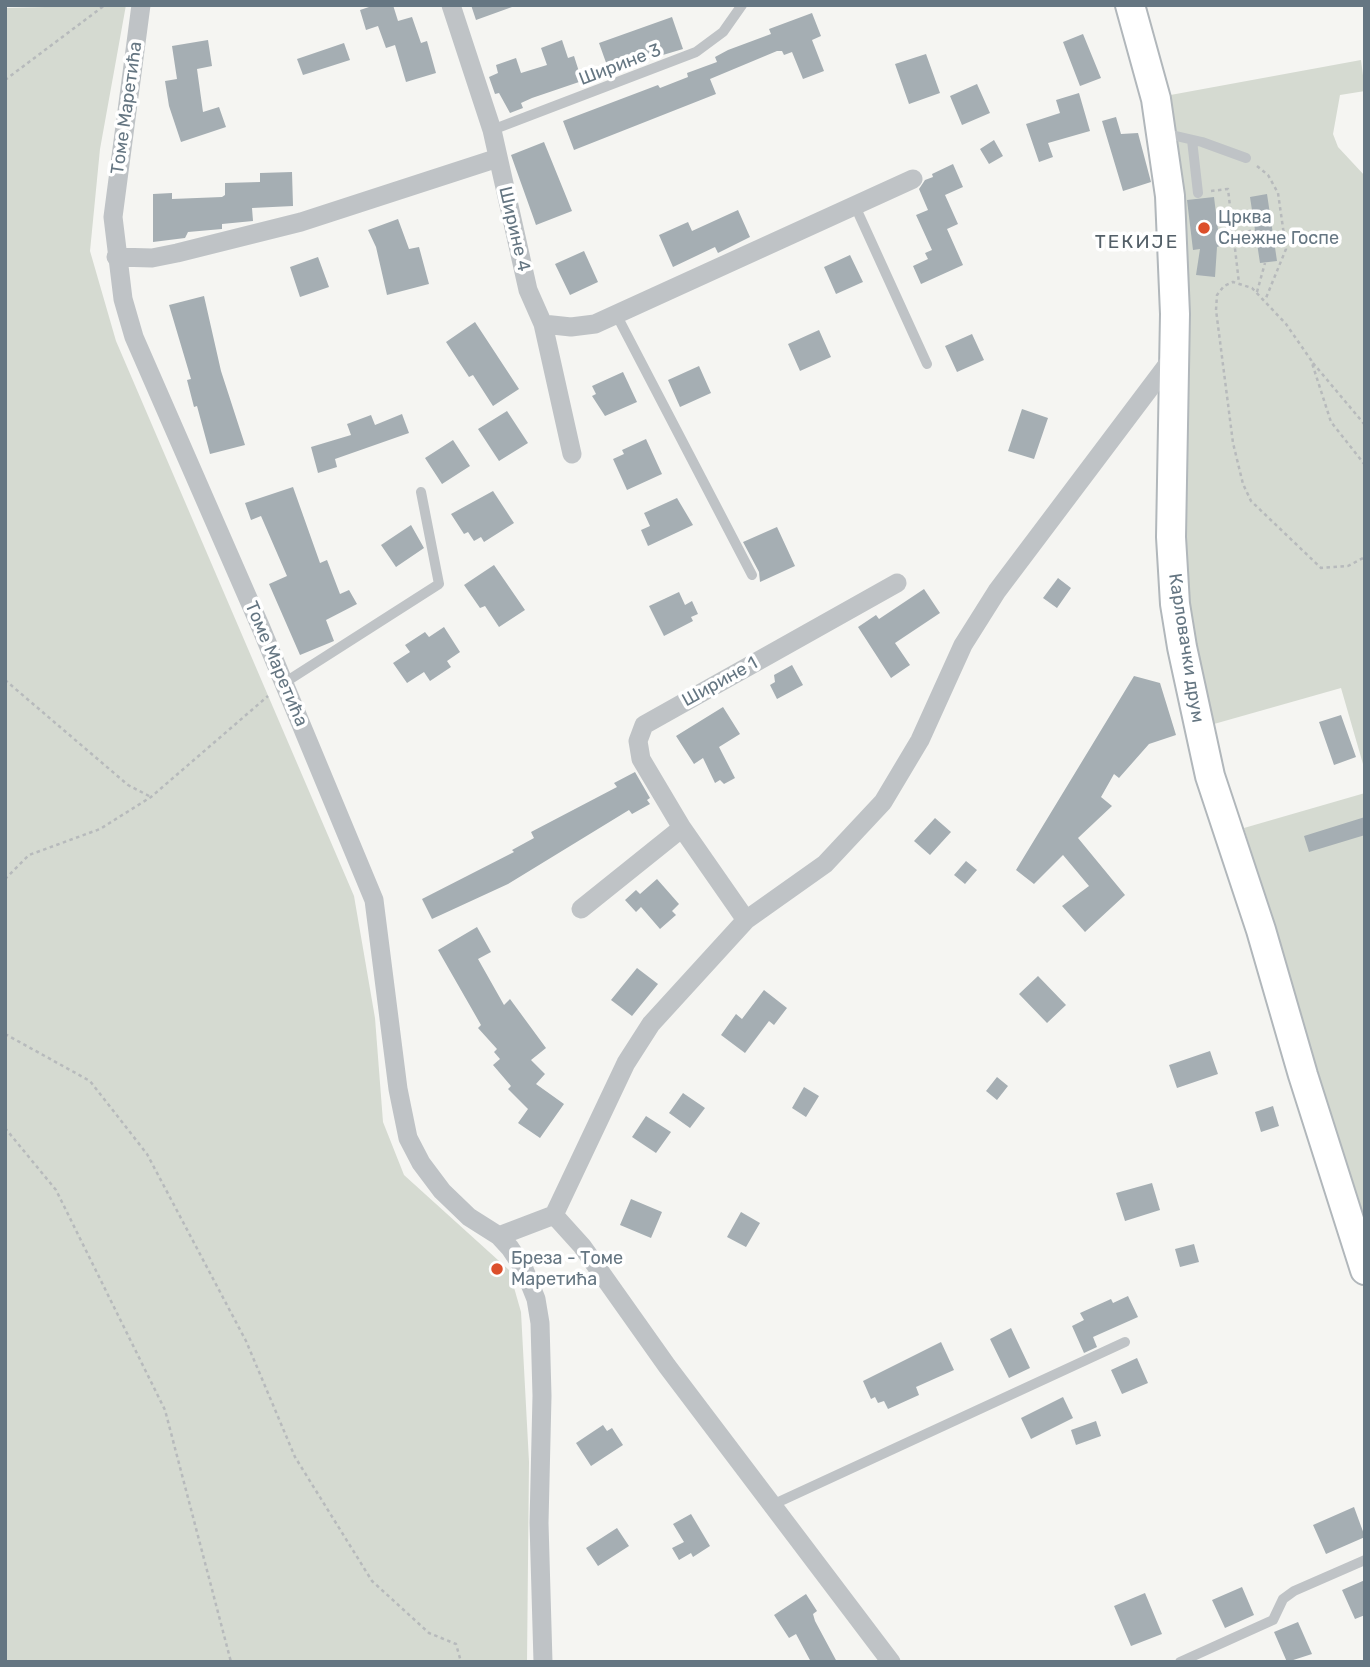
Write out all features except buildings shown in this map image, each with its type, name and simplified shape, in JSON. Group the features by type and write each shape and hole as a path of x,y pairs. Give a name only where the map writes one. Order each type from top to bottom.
{"main road":[{"name":"Карловачки друм","path":"1130,5 1150,72 1163,133 1174,262 1171,537 1175,604 1210,776 1261,930 1303,1075 1365,1270"}],"street":[{"name":"Томе Маретића","path":"141,5 113,231 123,299 134,337 284,682 374,900 398,1089 408,1138 421,1163 442,1191 475,1223 499,1236"},
{"name":"Ширине 4","path":"451,5 492,130 528,290 543,324 572,454"},
{"path":"117,257 152,258 301,222 498,158"},
{"path":"543,324 570,327 595,324 913,179"},
{"path":"543,1661 539,1523 540,1323 536,1299 524,1269 499,1236 554,1215 626,1063 651,1024 746,920 825,864 883,802 919,740 963,645 997,591 1174,356"},
{"name":"Ширине 1","path":"682,828 641,759 638,741 644,724 897,583"},
{"path":"581,909 682,828 746,920"},
{"path":"554,1215 582,1245 667,1366 891,1662"}],"lane":[{"name":"Ширине 3","path":"492,130 696,52 723,32 743,5"},
{"path":"1163,133 1246,158"},
{"path":"1192,140 1198,193"},
{"path":"855,206 927,365"},
{"path":"616,314 752,575"},
{"path":"284,682 439,584 421,492"},
{"path":"772,1505 1125,1342"},
{"path":"1180,1662 1273,1620 1283,1599 1294,1591 1365,1560"}],"path":[{"path":"5,80 105,5"},
{"path":"1246,158 1268,175 1278,193 1283,214 1286,249 1265,299"},
{"path":"1198,193 1228,189 1239,284"},
{"path":"1234,234 1255,230"},
{"path":"1257,292 1265,263"},
{"path":"1365,425 1265,299 1257,292 1233,282 1224,286 1217,295 1216,310 1233,443 1243,484 1251,501 1321,568 1348,566 1365,557"},
{"path":"1311,360 1331,422 1365,465"},
{"path":"5,680 128,785 151,797"},
{"path":"5,879 29,855 100,829 151,797 284,682"},
{"path":"5,1034 90,1082 147,1154 246,1341 302,1468 372,1581 429,1633 456,1644 461,1662"},
{"path":"5,1128 56,1190 165,1410 231,1662"}],"shaded area":[{"path":"126,5 100,149 90,251 116,341 354,896 375,1018 383,1122 404,1175 509,1270 521,1312 529,1462 527,1662 5,1662 5,8"},
{"path":"1361,60 1365,91 1340,95 1333,134 1338,147 1365,176 1365,771 1341,688 1214,724 1200,677 1187,607 1165,96"},
{"path":"1365,793 1365,1236 1244,828"}],"place":[{"name":"Црква Снежне Госпе","path":"1204,228"},
{"name":"Бреза - Томе Маретића","path":"497,1269"}],"district":[{"name":"ТЕКИЈЕ","path":"1137,243"}]}
